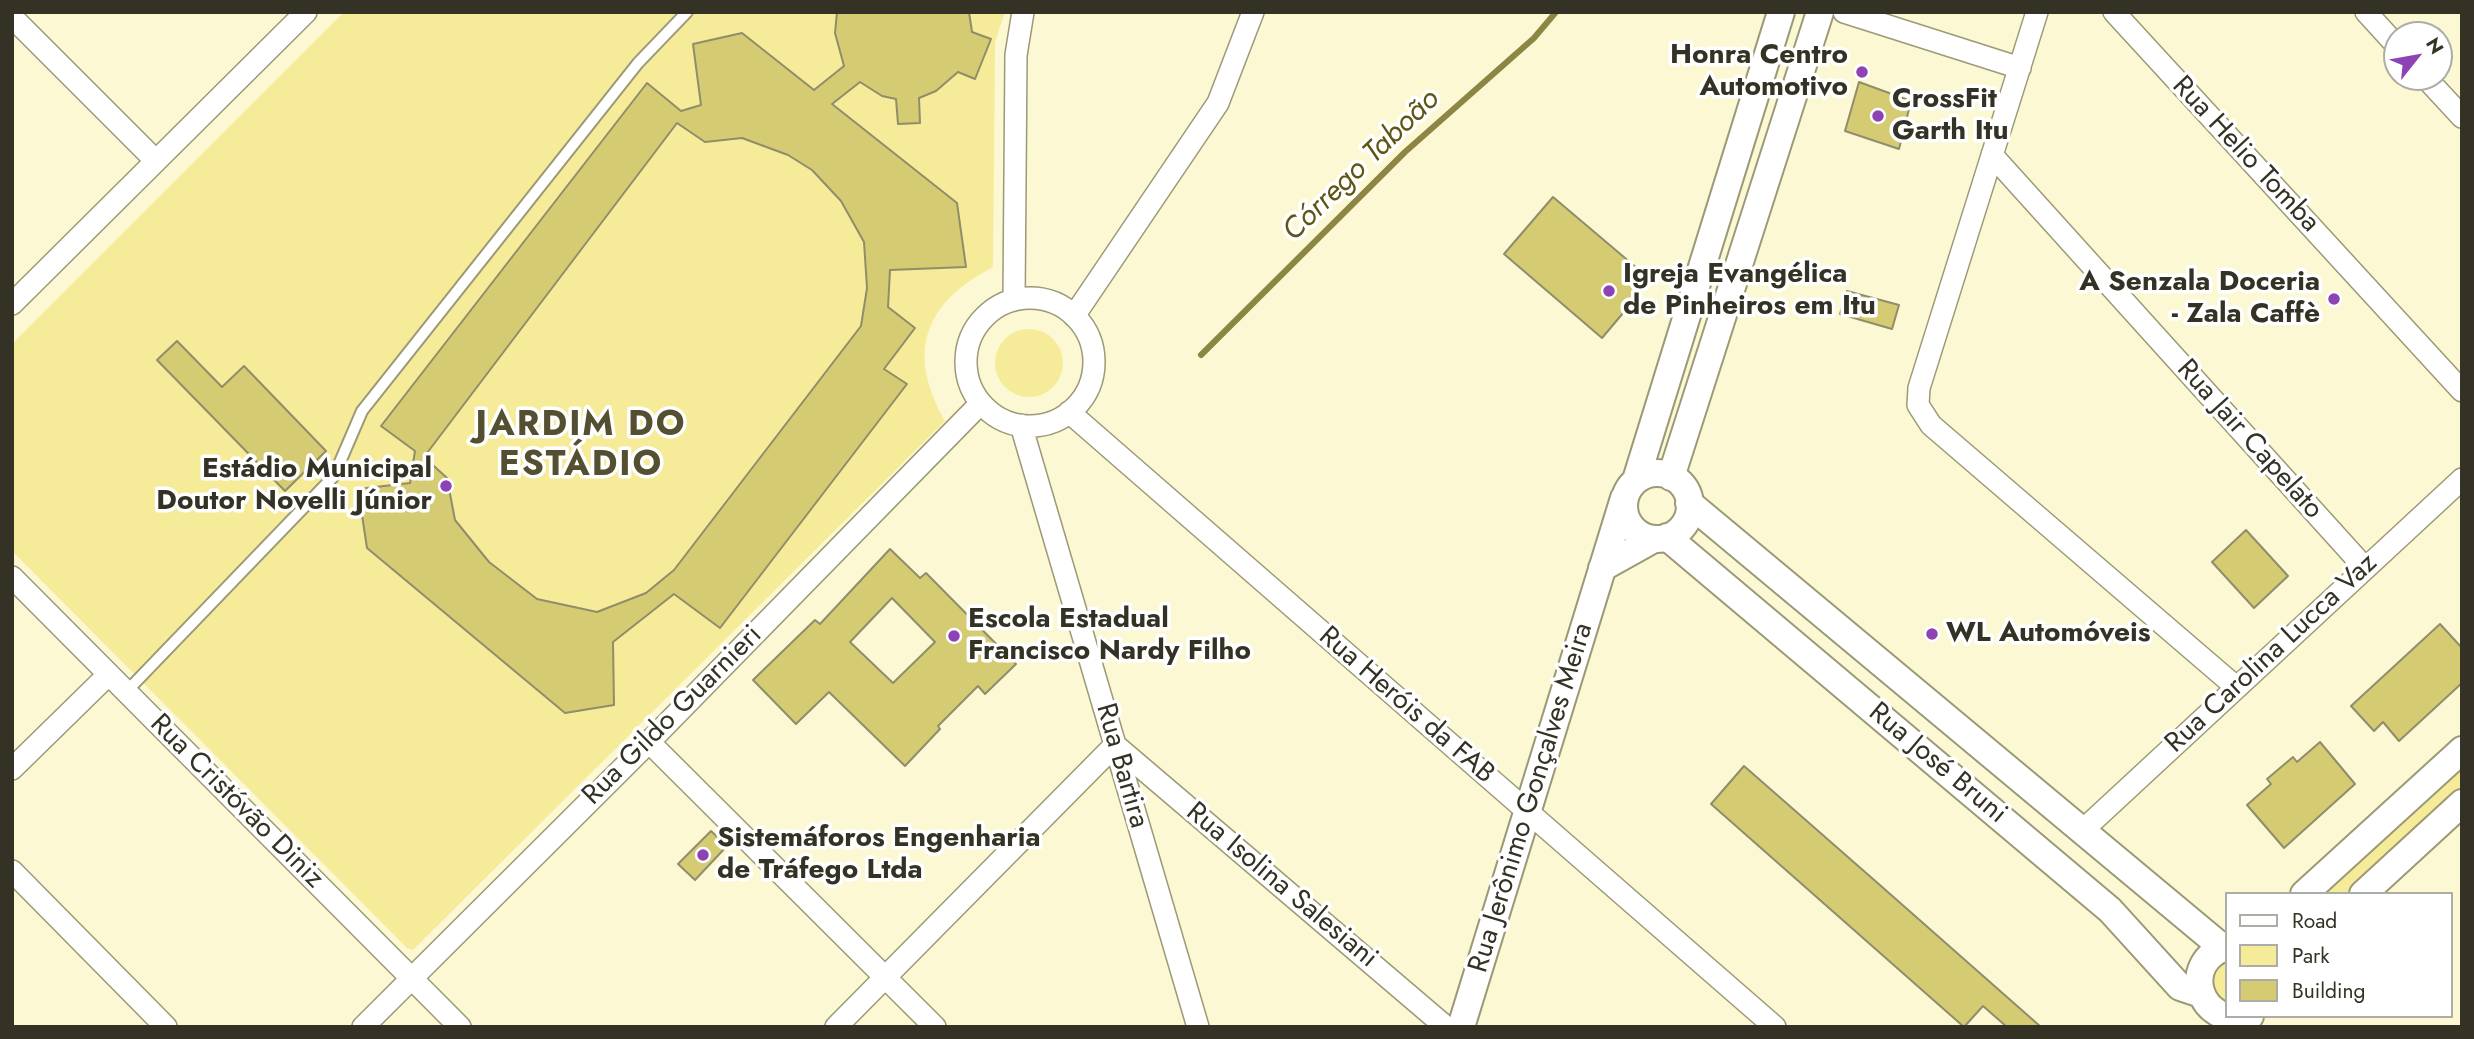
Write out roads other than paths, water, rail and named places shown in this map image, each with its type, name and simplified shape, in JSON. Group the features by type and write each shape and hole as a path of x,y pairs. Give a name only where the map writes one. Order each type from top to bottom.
{"street":[{"path":"12,304 306,12"},
{"path":"1014,299 1016,55 1023,12"},
{"path":"1074,316 1218,103 1253,12"},
{"name":"Rua Jerônimo Gonçalves Meira","path":"1461,1027 1602,568 1630,489 1781,12"},
{"path":"1671,477 1820,12"},
{"path":"1844,12 2020,68"},
{"path":"2037,12 1919,388 1919,405 1923,416 2236,687"},
{"name":"Rua Helio Tomba","path":"2114,12 2462,391"},
{"path":"2366,12 2383,31"},
{"path":"12,17 156,161"},
{"path":"2438,91 2462,117"},
{"name":"Rua Jair Capelato","path":"1992,155 2365,568"},
{"path":"1014,299 1046,300 1074,316 1091,342 1093,373 1080,402 1069,412 1046,424 1021,425 992,413 971,387 966,369 970,342 983,318 997,306 1014,299"},
{"name":"Rua Gildo Guarnieri","path":"363,1027 649,742 981,402"},
{"name":"Rua Heróis da FAB","path":"1069,412 1775,1027"},
{"name":"Rua Bartira","path":"1021,425 1198,1027"},
{"path":"1602,568 1661,538 1684,524 1689,503 1687,492 1671,477 1660,473 1630,489 1627,520 1643,536 1661,538"},
{"name":"Rua Carolina Lucca Vaz","path":"2083,830 2462,478"},
{"name":"Rua José Bruni","path":"1689,503 2225,947"},
{"name":"Rua José Bruni","path":"1661,538 2110,910 2180,988 2201,994 2215,1012 2226,1016"},
{"name":"Rua Cristóvão Diniz","path":"12,577 460,1027"},
{"path":"12,769 108,674"},
{"path":"649,742 935,1027"},
{"path":"836,1027 1115,745"},
{"name":"Rua Isolina Salesiani","path":"1115,745 1446,1027"},
{"path":"2306,892 2462,750"},
{"path":"2365,892 2462,803"},
{"path":"12,871 166,1027"},
{"path":"2201,994 2199,980 2203,966 2211,955 2225,947"},
{"path":"2234,1019 2254,1027"}],"lane":[{"path":"126,692 334,476 362,411 638,63 687,12"}],"waterway":[{"name":"Córrego Taboão","path":"1201,355 1405,152 1534,38 1556,12"}],"place":[{"name":"Honra Centro Automotivo","path":"1862,72"},
{"name":"CrossFit Garth Itu","path":"1878,116"},
{"name":"Igreja Evangélica de Pinheiros em Itu","path":"1609,291"},
{"name":"A Senzala Doceria - Zala Caffè","path":"2334,299"},
{"name":"Estádio Municipal Doutor Novelli Júnior","path":"446,486"},
{"name":"WL Automóveis","path":"1932,634"},
{"name":"Escola Estadual Francisco Nardy Filho","path":"954,636"},
{"name":"Sistemáforos Engenharia de Tráfego Ltda","path":"703,855"}],"district":[{"name":"JARDIM DO ESTÁDIO","path":"581,447"}]}
